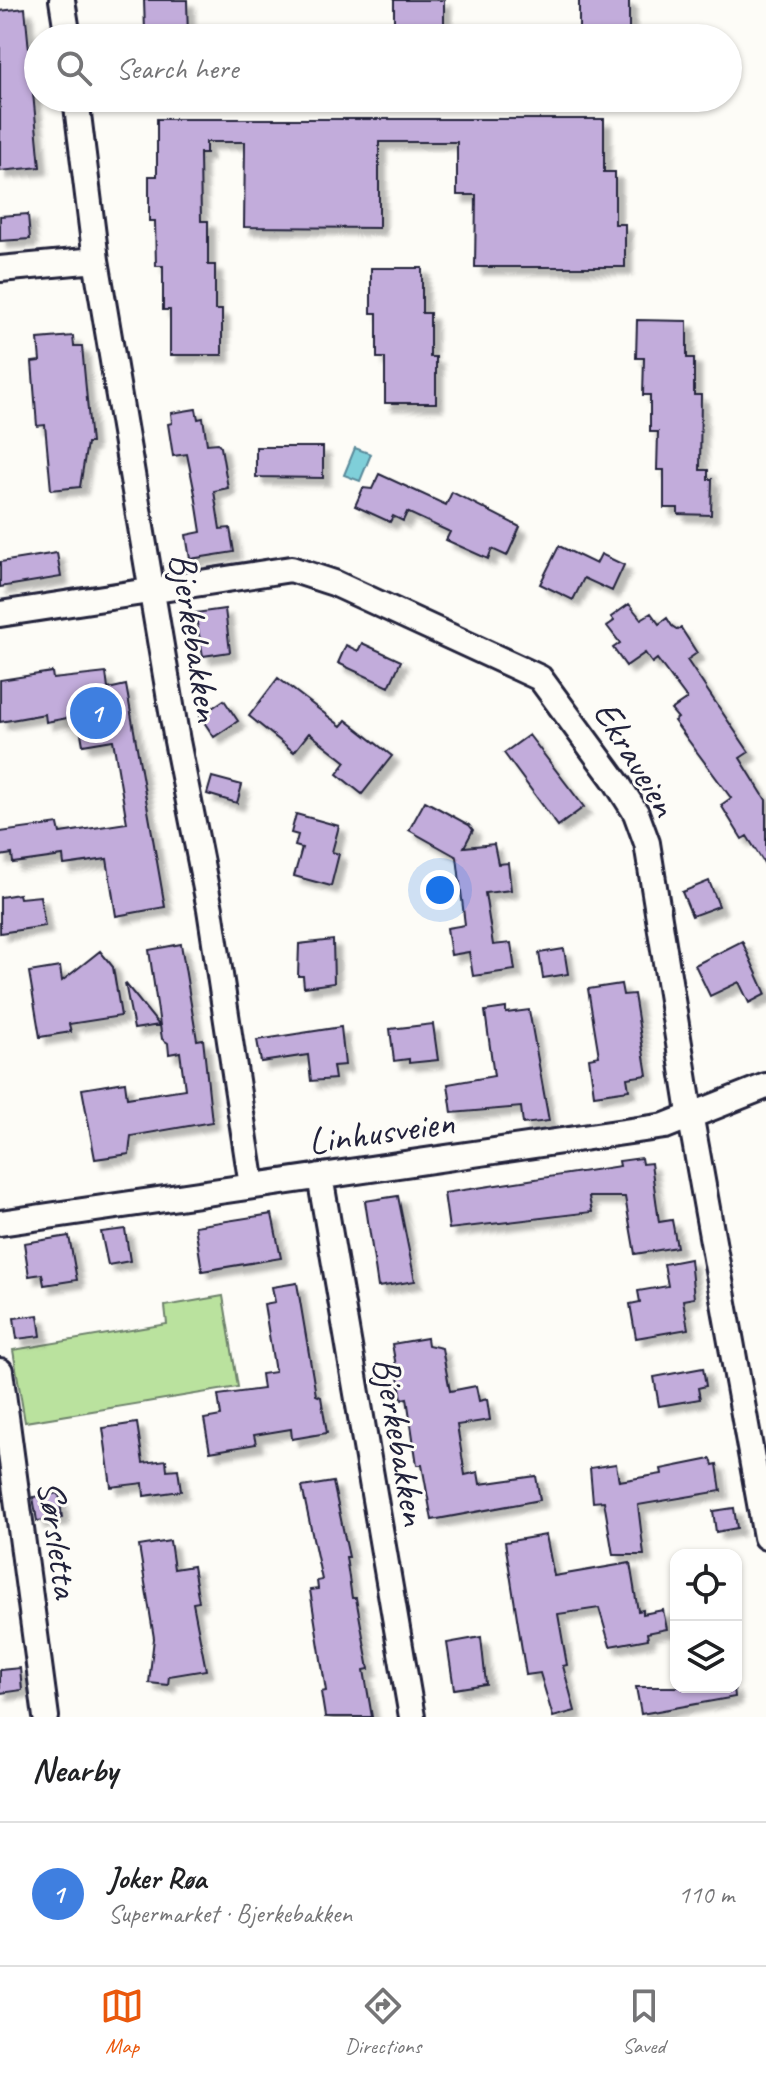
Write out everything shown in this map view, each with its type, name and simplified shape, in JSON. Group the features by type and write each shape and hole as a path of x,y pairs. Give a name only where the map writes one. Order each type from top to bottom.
{"street":[{"path":"62,0 66,24"},
{"name":"Bjerkebakken","path":"78,112 96,260 210,909 252,1186"},
{"path":"0,269 96,260"},
{"name":"Ekraveien","path":"0,614 271,570 302,572 334,583 544,682 617,783 642,827 660,915 691,1119 766,1537"},
{"name":"Linhusveien","path":"0,1223 637,1131 691,1119 766,1086"},
{"name":"Bjerkebakken","path":"320,1176 412,1717"},
{"name":"Sørsletta","path":"0,1371 46,1717"}],"green space":[{"path":"223,1296 238,1387 25,1422 13,1350 167,1324 165,1306"}],"water":[{"path":"355,448 371,454 360,481 344,475"}],"building":[{"path":"144,0 187,0 188,24 145,24"},
{"path":"394,0 444,0 444,24 394,24"},
{"path":"579,0 629,0 629,24 579,24"},
{"path":"25,8 24,112 35,112 40,167 0,171 0,11"},
{"path":"157,119 604,119 604,172 615,172 615,224 625,224 625,267 475,267 476,195 457,195 457,142 379,142 379,228 244,227 245,142 206,142 206,153 200,153 201,221 208,221 208,265 215,265 215,310 222,310 222,355 170,355 170,310 163,310 163,266 156,266 155,221 149,221 149,176 157,176"},
{"path":"28,214 30,239 0,241 0,216"},
{"path":"371,268 422,268 422,313 430,313 430,357 436,357 436,403 385,403 385,358 377,358 377,313 371,313"},
{"path":"637,320 687,321 687,358 694,358 694,395 701,395 700,470 708,470 708,479 712,479 711,515 678,514 678,508 664,508 664,470 657,470 658,432 650,432 650,395 643,395 644,358 636,358"},
{"path":"73,336 74,346 82,346 91,443 87,443 80,487 51,490 45,425 37,426 32,362 40,361 38,339"},
{"path":"196,409 198,419 203,418 207,444 218,443 221,447 228,488 214,491 220,529 230,528 234,552 190,559 186,535 201,532 195,494 187,454 173,456 168,424 172,423 171,413"},
{"path":"256,447 323,447 323,478 256,477"},
{"path":"379,474 446,505 452,492 520,527 507,556 492,549 488,559 446,540 450,532 407,512 403,521 393,516 390,522 355,506 363,488 372,489"},
{"path":"559,546 596,564 601,554 624,565 612,591 584,578 573,600 540,584"},
{"path":"57,553 61,577 0,587 0,562"},
{"path":"629,604 641,619 651,613 659,624 667,618 672,626 678,630 681,628 697,653 687,660 749,752 740,758 766,800 766,866 747,836 742,839 721,805 731,798 674,721 678,718 671,710 687,699 657,659 652,663 645,653 626,666 613,648 620,643 607,626 614,621 611,617"},
{"path":"225,609 230,652 203,656 195,613"},
{"path":"362,643 401,661 389,687 338,663 346,645 358,651"},
{"path":"52,672 53,679 106,673 108,689 126,685 165,907 116,916 107,859 64,865 63,856 13,863 12,854 0,856 0,832 58,824 60,833 127,823 113,740 83,745 78,716 46,722 45,714 0,722 0,680"},
{"path":"278,678 341,726 346,720 392,756 362,794 337,774 346,762 309,733 294,752 249,716"},
{"path":"224,700 238,721 214,737 200,716"},
{"path":"529,735 584,807 558,826 504,753"},
{"path":"212,777 242,785 237,803 207,794"},
{"path":"425,801 469,825 473,830 464,847 494,844 498,864 508,863 511,890 485,893 493,945 511,943 515,970 473,976 469,952 451,955 447,928 465,925 457,857 409,830"},
{"path":"296,814 339,826 332,852 339,854 331,886 294,876 302,848 295,846 298,835 291,833"},
{"path":"709,881 719,906 692,916 682,892"},
{"path":"19,894 20,898 40,896 45,926 0,933 0,897"},
{"path":"333,940 334,983 304,987 303,976 298,976 299,944"},
{"path":"742,941 766,994 749,1003 739,982 710,996 695,965"},
{"path":"181,944 197,1040 203,1039 212,1122 131,1136 129,1154 95,1159 82,1089 125,1082 127,1098 185,1089 180,1052 169,1054 168,1043 162,1039 149,950"},
{"path":"564,949 568,974 543,978 539,953"},
{"path":"100,951 113,967 121,1016 69,1024 71,1032 40,1037 29,972 60,967 62,981"},
{"path":"125,983 159,1025 134,1029"},
{"path":"621,984 623,995 634,994 647,1075 627,1078 629,1090 594,1095 589,1058 599,1056 588,989"},
{"path":"506,1008 506,1013 529,1010 549,1121 523,1124 521,1107 452,1113 448,1084 494,1076 485,1011"},
{"path":"433,1024 438,1060 394,1061 390,1029"},
{"path":"341,1027 345,1065 333,1066 335,1079 311,1081 308,1055 261,1062 257,1040"},
{"path":"641,1158 642,1164 651,1163 659,1222 672,1220 677,1247 635,1254 625,1197 589,1197 592,1212 449,1229 444,1193 620,1166 619,1161"},
{"path":"398,1196 415,1281 378,1287 365,1201"},
{"path":"272,1214 281,1258 202,1271 195,1226"},
{"path":"125,1229 130,1261 108,1265 101,1232"},
{"path":"69,1236 77,1280 44,1285 42,1274 29,1276 24,1243"},
{"path":"690,1259 694,1298 683,1300 688,1329 636,1338 630,1304 640,1302 638,1291 668,1286 664,1264"},
{"path":"297,1283 316,1395 321,1397 327,1433 292,1439 291,1429 254,1435 256,1444 210,1452 204,1419 221,1416 218,1395 263,1389 261,1374 275,1372 264,1304 275,1302 272,1287"},
{"path":"38,1315 41,1336 17,1339 14,1318"},
{"path":"427,1338 428,1345 442,1348 450,1391 476,1386 479,1401 487,1399 490,1420 457,1425 465,1475 478,1472 480,1484 536,1476 540,1500 432,1520 422,1465 417,1465 407,1398 402,1399 392,1344"},
{"path":"703,1368 706,1386 698,1388 700,1399 659,1406 654,1377"},
{"path":"137,1423 143,1463 166,1460 167,1470 178,1469 181,1491 144,1496 143,1483 111,1487 103,1428"},
{"path":"711,1459 713,1465 717,1464 721,1491 638,1505 644,1555 613,1555 604,1501 593,1502 590,1468 616,1464 619,1481 662,1474 661,1469"},
{"path":"333,1482 349,1557 346,1557 352,1598 356,1598 369,1669 364,1670 372,1717 325,1717 321,1692 326,1691 310,1590 318,1589 317,1581 322,1580 302,1487"},
{"path":"59,1493 62,1518 37,1521 33,1497"},
{"path":"734,1508 737,1528 716,1532 713,1511"},
{"path":"546,1535 554,1576 630,1563 638,1611 643,1610 643,1614 663,1610 667,1629 647,1633 648,1639 610,1646 599,1608 558,1614 567,1665 563,1666 575,1711 553,1717 540,1673 526,1675 505,1542"},
{"path":"170,1541 174,1569 193,1566 199,1602 193,1603 206,1670 169,1676 168,1685 149,1683 154,1638 139,1546"},
{"path":"481,1637 486,1684 454,1689 447,1643"},
{"path":"20,1668 22,1690 0,1693 0,1670"},
{"path":"636,1687 670,1687 670,1693 735,1693 735,1697 641,1714"}],"place":[{"name":"Joker Røa","path":"96,713"}]}
